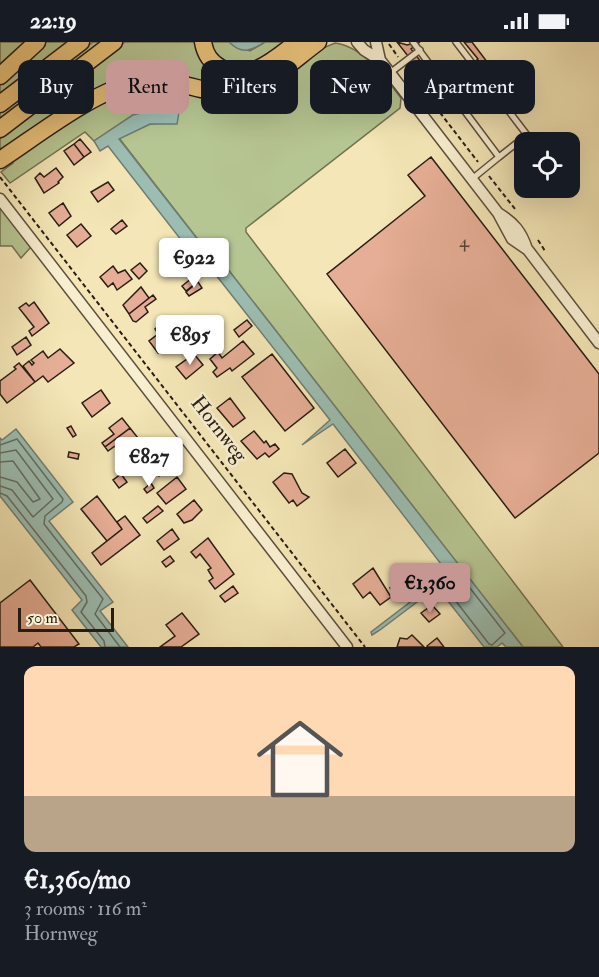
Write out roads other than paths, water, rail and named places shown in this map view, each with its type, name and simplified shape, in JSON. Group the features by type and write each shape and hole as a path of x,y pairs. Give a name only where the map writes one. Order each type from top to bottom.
{"highway":[{"path":"0,76 38,42"},
{"path":"0,104 81,42"},
{"path":"0,129 114,42"},
{"path":"203,42 208,57 217,66 230,72 244,73 261,68 297,42"},
{"path":"2,159 97,98 121,86 138,82 162,81 212,91 245,91 266,81 318,42"}],"street":[{"path":"357,42 364,50 380,60"},
{"path":"376,42 380,60"},
{"path":"392,76 498,213 512,239 528,250 599,343"},
{"name":"Hornweg","path":"0,199 347,647"}],"lane":[{"path":"413,42 499,157"},
{"path":"456,42 527,135 472,179"},
{"path":"392,71 420,50"}],"water":[{"path":"229,42 265,42 255,48 242,50"},
{"path":"179,114 177,124 150,124 119,139 210,255 219,258 523,647 506,647 502,643 497,647 484,647 437,587 372,635 371,632 448,573 333,424 302,445 330,420 212,270 203,268 108,146 100,151 94,141 133,115"},
{"path":"16,429 73,502 49,521 113,602 100,611 128,647 101,647 72,610 82,600 0,496 0,438 2,440"}]}
